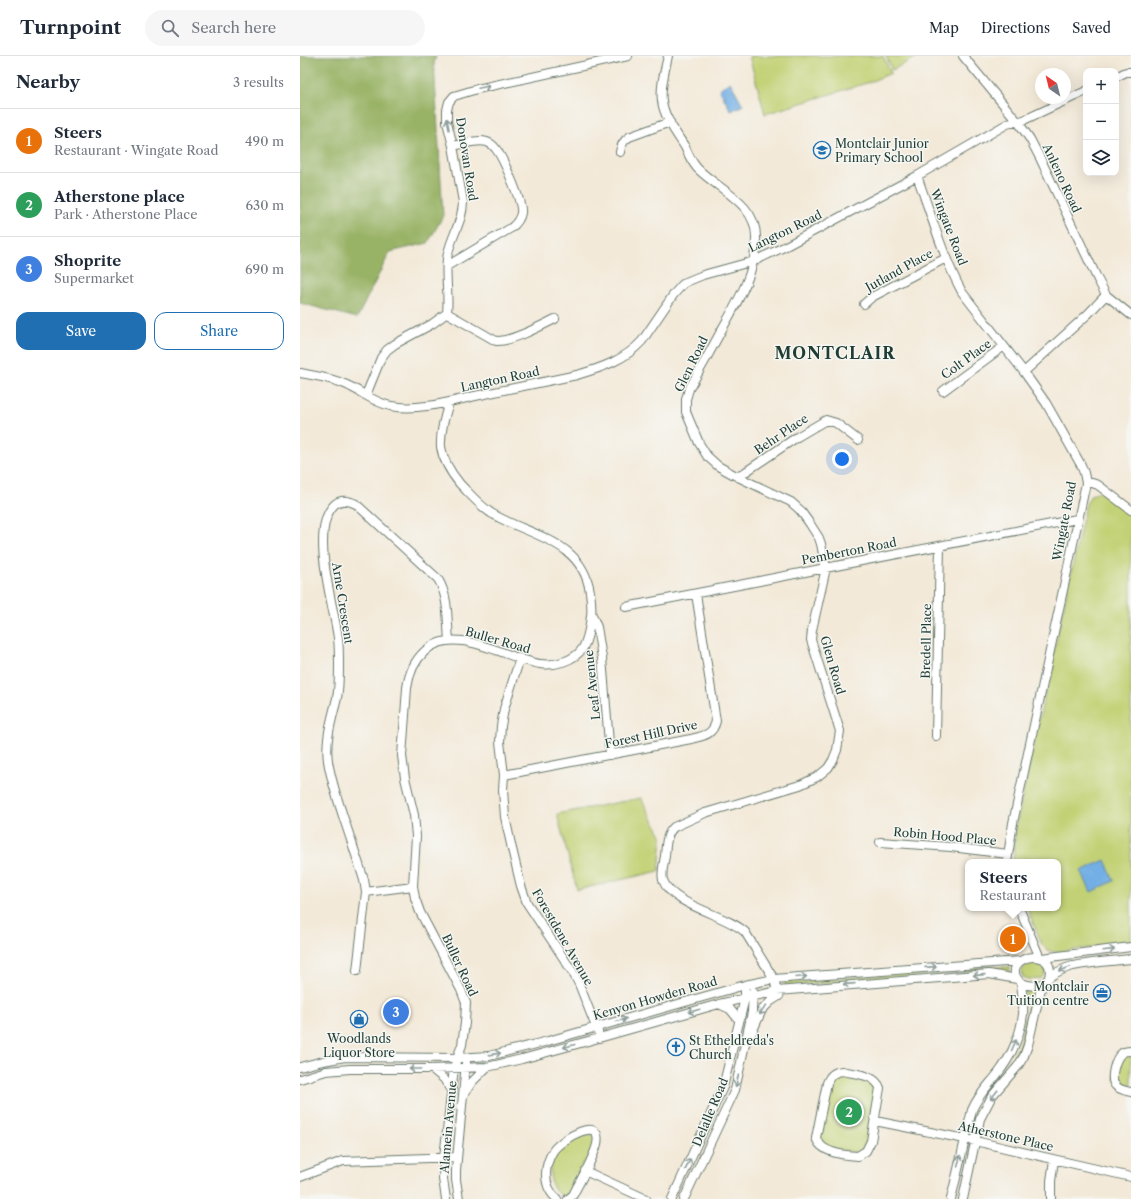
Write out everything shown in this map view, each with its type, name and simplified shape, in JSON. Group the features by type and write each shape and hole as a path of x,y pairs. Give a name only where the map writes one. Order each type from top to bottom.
{"street":[{"name":"Donovan Road","path":"447,313 447,260 450,245 463,208 453,146 447,122 449,102 456,95 476,89 628,56"},
{"name":"Glen Road","path":"668,56 661,91 662,102 670,122 694,164 703,174 738,200 746,208 755,228 756,239 754,261 743,292 690,389 685,406 689,420 707,456 718,466 784,498 795,505 819,538 826,568 811,635 840,731 837,750 833,760 824,772 813,779 800,785 705,813 674,827 668,836 662,874 669,889 679,897 742,929 748,936 774,979 777,994"},
{"name":"Anleno Road","path":"963,56 1018,122 1030,139 1087,259 1106,295 1131,316"},
{"path":"1119,75 1131,72"},
{"name":"Langton Road","path":"300,373 326,377 347,385 388,406 416,408 577,375 610,364 627,354 639,344 674,294 686,282 703,275 754,261 795,241 917,176 1007,124 1018,122 1038,114 1083,92"},
{"path":"620,152 624,141 629,137 670,122"},
{"path":"447,266 511,228 519,219 522,212 518,198 500,156 491,144 481,141 453,146"},
{"name":"Wingate Road","path":"917,176 946,258 962,292 1024,372 1051,411 1081,465 1086,483 1077,519 1007,858"},
{"name":"Jutland Place","path":"864,304 872,297 946,258"},
{"path":"1024,372 1088,314 1106,295"},
{"path":"366,395 381,358 387,350 432,324 447,313 496,341 504,341 535,329 555,319"},
{"name":"Colt Place","path":"943,391 1004,346"},
{"name":"Buller Road","path":"449,402 441,440 443,456 451,471 475,500 491,513 550,541 573,556 587,579 592,614 586,641 580,651 571,658 559,663 539,664 480,645 449,640 434,644 421,654 411,670 407,688 402,756 405,778 414,815 416,836 413,886 420,912 464,998 466,1010 462,1045 457,1058"},
{"name":"Behr Place","path":"738,477 797,437 826,420 836,423 858,440"},
{"path":"1086,483 1098,485 1131,510"},
{"name":"Arne Crescent","path":"357,971 366,892 364,880 333,786 328,759 328,733 337,696 339,653 324,557 323,535 327,516 330,509 336,503 342,500 356,504 438,579 442,586 446,600 449,640"},
{"name":"Pemberton Road","path":"626,607 1077,519"},
{"name":"Bredell Place","path":"936,736 940,546"},
{"name":"Forest Hill Drive","path":"504,775 701,736 707,734 715,727 716,721 696,594"},
{"name":"Leaf Avenue","path":"592,614 597,627 602,658 610,755"},
{"name":"Forestdene Avenue","path":"520,658 504,709 501,726 500,742 504,775 503,790 505,817 522,891 527,903 579,984 599,1038"},
{"name":"Robin Hood Place","path":"880,842 951,847 1007,858"},
{"path":"366,892 413,886"},
{"path":"1019,981 1028,985 1042,984 1046,982 1049,977 1050,968 1046,961 1041,958 1021,911"},
{"path":"1028,958 1031,936"},
{"path":"950,1199 972,1110 976,1100 1002,1068 1015,1043 1023,1015 1023,1002 1015,969 1020,961 1028,958 1041,958 1131,947"},
{"path":"1083,953 1084,965"},
{"path":"1049,977 1067,968 1131,959"},
{"name":"Kenyon Howden Road","path":"300,1067 323,1060 345,1057 457,1058 479,1057 501,1053 749,984 774,979 1020,961"},
{"name":"Kenyon Howden Road","path":"300,1078 326,1072 350,1069 432,1069 486,1067 522,1059 719,1004 754,996 777,994 793,989 989,974 1019,981"},
{"name":"Delalle Road","path":"684,1199 735,1090 752,1012 754,996 749,984"},
{"name":"Delalle Road","path":"672,1199 723,1087 749,984"},
{"path":"963,1199 980,1119 992,1096 1018,1066 1026,1050 1042,984"},
{"path":"745,1043 751,1035 762,1010 777,994"},
{"path":"719,1004 730,1009 739,1020"},
{"name":"Buller Road","path":"462,1045 467,1057"},
{"path":"1131,1051 1126,1051 1120,1055 1112,1078 1115,1086 1131,1092"},
{"name":"Alamein Avenue","path":"459,1199 456,1180 457,1157 467,1057"},
{"name":"Alamein Avenue","path":"446,1199 443,1179 444,1158 454,1068 457,1058"},
{"path":"463,1097 472,1082 486,1067"},
{"path":"432,1069 444,1079 452,1092"},
{"path":"842,1071 871,1078 877,1082 880,1092 875,1121 869,1147 858,1156 827,1150 820,1146 816,1140 816,1135 827,1083 830,1076 842,1071"},
{"name":"Atherstone Place","path":"875,1121 965,1139 1131,1177"},
{"path":"557,1199 549,1189 546,1178 549,1159 561,1142 573,1135 589,1130 596,1134 598,1140 595,1152 573,1194 568,1199"},
{"path":"300,1177 343,1161 457,1157"},
{"path":"1051,1199 1051,1181 1054,1160"},
{"path":"585,1171 646,1199"}],"green space":[{"path":"300,56 436,56 434,62 443,216 428,243 390,252 357,318 300,303"},
{"path":"749,56 883,56 891,73 870,82 765,114"},
{"path":"886,56 919,56 892,70"},
{"path":"1099,492 1107,495 1131,515 1131,943 1056,952 1048,950 1042,945 1028,911 1061,911 1061,859 1013,859 1016,826 1086,504 1091,495"},
{"path":"641,798 662,837 659,871 577,890 557,814"},
{"path":"1036,962 1044,965 1045,974 1043,977 1027,979 1023,977 1021,972 1023,967 1029,963"},
{"path":"989,967 1010,967 1010,973 990,970 788,986 785,985 785,982"},
{"path":"1025,991 1036,992 1029,1027 1021,1052 1010,1070 987,1097 981,1108 974,1128 972,1129 974,1112 980,1101 1008,1066 1019,1046 1027,1014 1028,1004"},
{"path":"1131,1054 1131,1090 1120,1087 1114,1078 1122,1056"},
{"path":"839,1075 870,1081 874,1083 878,1092 865,1148 855,1153 825,1147 822,1145 819,1133 831,1081"},
{"path":"588,1134 593,1136 596,1144 570,1196 563,1196 558,1193 551,1183 550,1169 553,1158 559,1149 566,1143 577,1137"}],"water":[{"path":"730,82 743,105 731,111 719,89"},
{"path":"1105,860 1114,881 1091,892 1081,871"}],"place":[{"name":"Montclair Junior Primary School","path":"822,150"},
{"name":"Steers","path":"1013,939"},
{"name":"Montclair Tuition centre","path":"1102,993"},
{"name":"Shoprite","path":"396,1012"},
{"name":"Woodlands Liquor Store","path":"359,1019"},
{"name":"St Etheldreda's Church","path":"676,1047"},
{"name":"Atherstone place","path":"849,1112"}],"district":[{"name":"MONTCLAIR","path":"835,353"}]}
